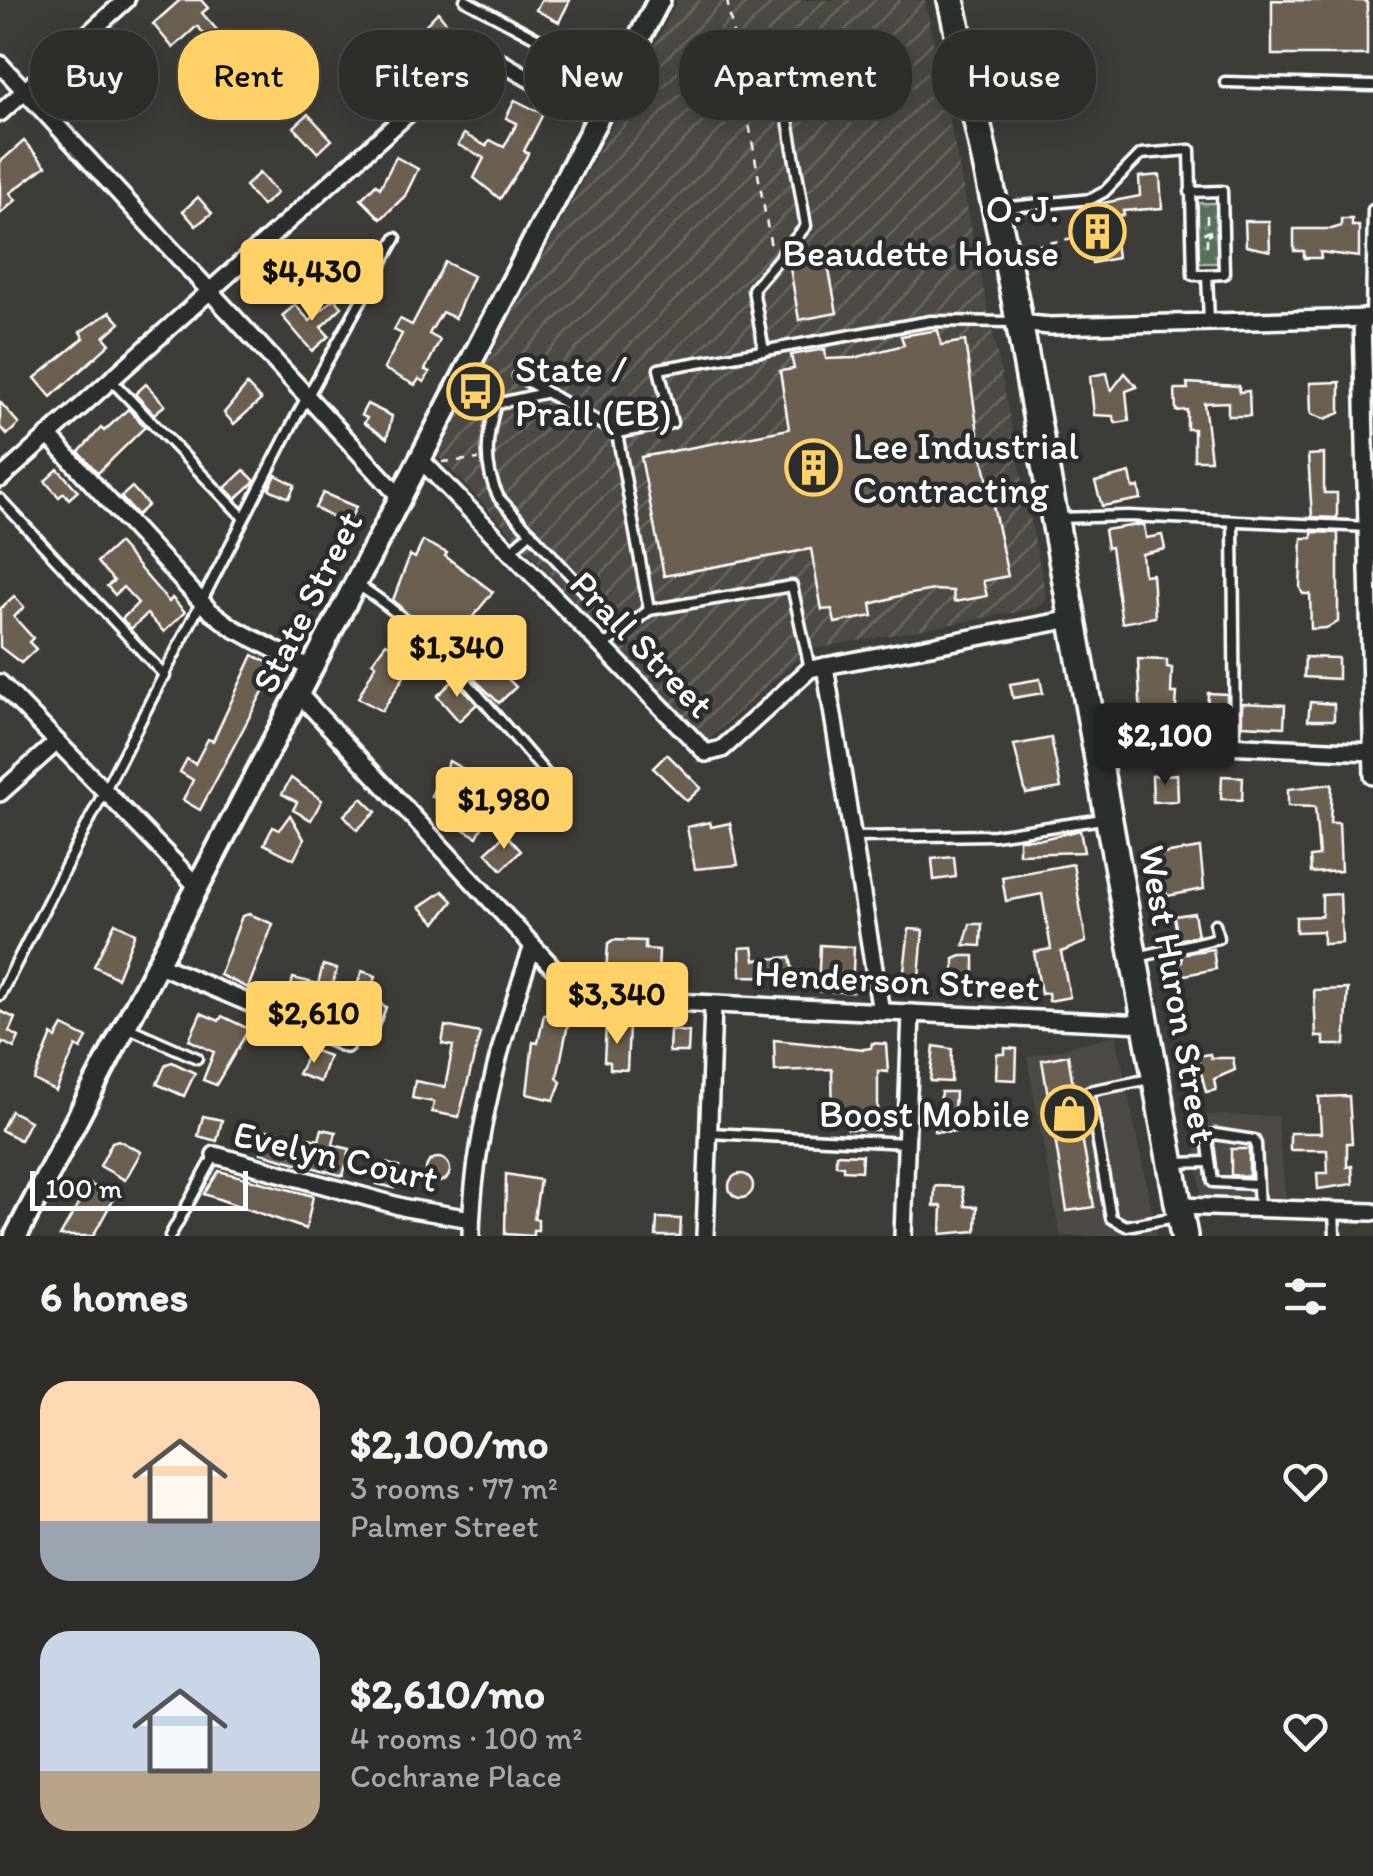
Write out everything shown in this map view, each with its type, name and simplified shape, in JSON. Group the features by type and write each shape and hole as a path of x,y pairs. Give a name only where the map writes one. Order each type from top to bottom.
{"highway":[{"name":"West Huron Street","path":"950,0 1019,322 1180,1219"}],"main road":[{"name":"State Street","path":"643,30 659,0"},
{"name":"State Street","path":"12,1236 400,497 430,461 597,120"}],"street":[{"path":"0,113 126,0"},
{"path":"0,478 469,59 491,57 525,76"},
{"path":"0,64 400,497"},
{"path":"1019,322 1050,326 1369,318 1373,776"},
{"path":"48,435 202,602 230,626 312,669"},
{"name":"Prall Street","path":"430,461 509,552 697,748 709,753 722,749 817,667"},
{"path":"882,1012 853,837 817,667 1072,618"},
{"path":"0,683 198,888"},
{"name":"Henderson Street","path":"299,694 533,946 587,998 1145,1024"},
{"path":"1094,739 1373,752"},
{"path":"0,793 57,742"},
{"path":"471,1236 473,1184 513,1002 533,946"},
{"path":"157,964 346,1044"},
{"path":"704,1236 714,1005"},
{"path":"902,1236 912,1013"},
{"name":"Evelyn Court","path":"215,1154 406,1208 471,1219"},
{"path":"1180,1219 1259,1209 1373,1212"}],"lane":[{"path":"464,0 525,33"},
{"path":"1225,82 1373,86"},
{"path":"764,351 753,289 806,226 788,120"},
{"path":"996,208 1091,199 1104,192 1134,158 1152,152 1190,150 1190,192 1193,275 1224,274 1222,191 1190,192"},
{"path":"1369,318 1373,210"},
{"path":"0,995 244,518 396,238"},
{"path":"1208,274 1209,321"},
{"path":"518,376 616,432 672,423 659,370 931,321 987,318 1019,322"},
{"path":"110,380 244,518"},
{"path":"544,393 496,404 486,445 492,485 620,629"},
{"path":"616,432 649,610"},
{"path":"0,499 165,676"},
{"path":"1054,519 1084,515 1370,527"},
{"path":"1233,521 1235,746"},
{"path":"509,552 531,532"},
{"path":"355,584 388,604 420,635 557,786"},
{"path":"601,648 620,629 649,610 792,586 817,667"},
{"path":"853,837 994,834 1108,818"},
{"path":"1133,958 1218,938 1216,924"},
{"path":"125,1026 197,1058"},
{"path":"1155,1078 1089,1090 1111,1218 1126,1226 1180,1219"},
{"path":"708,1133 906,1143"},
{"path":"1258,1184 1213,1182 1206,1142 1211,1135 1249,1138 1256,1144 1258,1184 1259,1209"},
{"name":"Evelyn Court","path":"170,1236 215,1154"},
{"path":"1170,1163 1208,1162"},
{"path":"1334,1211 1334,1236"},
{"path":"0,1231 12,1236"}],"path":[{"path":"726,0 771,249"},
{"path":"1207,215 1207,229 1211,233 1207,237 1208,251"},
{"path":"1034,246 1078,238"},
{"path":"430,461 479,458"}],"shaded area":[{"path":"678,0 925,0 932,34 932,120 949,120 1047,600 1038,608 808,650 707,741 438,456 615,120 659,120 659,36"},
{"path":"1116,1035 1157,1236 1060,1236 1027,1057"},
{"path":"1192,1115 1277,1116 1286,1199 1201,1197"}],"green space":[{"path":"1197,203 1217,203 1218,263 1198,263"}],"building":[{"path":"180,0 201,0 208,8 202,13 217,30 201,30 197,26 193,30 178,30 178,43 173,48 153,24"},
{"path":"541,0 570,0 559,22 536,10"},
{"path":"1272,0 1367,1 1367,55 1272,55"},
{"path":"438,12 452,30 421,30"},
{"path":"515,100 525,105 525,120 540,120 524,151 528,153 526,158 500,199 474,178 484,158 458,145 464,134 486,146 490,140 504,147 517,123 506,118"},
{"path":"302,120 314,120 332,140 318,153 294,127"},
{"path":"24,141 46,166 10,193 16,200 0,214 0,162"},
{"path":"396,157 418,169 405,196 381,219 361,199 376,184 380,188"},
{"path":"259,173 277,193 262,206 245,186"},
{"name":"O. J. Beaudette House","path":"1160,175 1162,208 1123,211 1124,215 1112,217 1117,258 1092,263 1082,207 1140,196 1139,177"},
{"path":"198,197 212,213 196,226 183,211"},
{"path":"1341,219 1352,219 1352,226 1359,226 1359,257 1320,252 1321,258 1304,258 1304,251 1294,251 1294,229 1332,229 1341,226"},
{"path":"1245,221 1269,221 1270,251 1246,246"},
{"path":"826,254 837,313 799,320 789,262"},
{"path":"445,262 473,276 455,318 442,312 429,334 440,340 425,370 430,372 424,382 419,379 415,385 384,369 402,334 394,330 400,319 412,325"},
{"path":"334,298 342,307 321,327 329,336 312,351 282,316 295,305 310,321"},
{"path":"110,312 120,323 104,337 110,344 51,397 35,378 84,338 80,332"},
{"name":"Lee Industrial Contracting","path":"938,330 941,345 965,341 979,440 1008,576 983,581 987,596 954,602 953,591 934,590 899,596 871,604 873,616 835,623 832,609 822,610 811,549 664,576 641,457 789,429 780,371 794,369 791,355 825,349 826,359 854,358 904,345 901,336"},
{"path":"1107,373 1111,391 1125,373 1137,387 1126,391 1129,421 1116,423 1113,416 1094,415 1090,376"},
{"path":"1340,382 1340,413 1325,419 1311,414 1310,383"},
{"path":"1187,383 1239,386 1239,392 1249,391 1250,416 1228,416 1228,402 1204,403 1211,460 1194,460 1194,429 1187,429 1187,410 1176,411 1175,389 1188,389"},
{"path":"146,384 165,405 154,414 135,394"},
{"path":"247,385 261,400 234,424 224,413"},
{"path":"0,402 19,424 7,435 0,427"},
{"path":"367,404 392,416 387,438 364,423 367,418 361,415"},
{"path":"128,409 145,427 98,473 79,452 101,428 104,431"},
{"path":"1324,454 1324,493 1337,493 1337,518 1312,517 1308,455"},
{"path":"58,469 78,491 69,499 64,493 59,497 45,481"},
{"path":"244,470 255,481 236,499 225,488"},
{"path":"1130,473 1133,488 1139,487 1141,499 1102,506 1095,482"},
{"path":"276,475 295,485 289,498 269,489"},
{"path":"132,487 148,505 137,515 121,497"},
{"path":"323,493 356,507 347,525 315,508"},
{"path":"1144,524 1146,538 1162,535 1165,549 1142,554 1144,575 1152,574 1155,617 1122,623 1111,547 1107,548 1104,530"},
{"path":"1312,532 1338,533 1338,622 1326,628 1311,629 1310,594 1303,594 1300,588 1302,538 1312,538"},
{"path":"423,541 447,553 445,556 493,592 461,631 516,687 499,703 393,600 410,555 415,558"},
{"path":"118,543 169,602 172,598 185,612 164,632 147,614 131,629 122,619 138,603 123,587 115,595 107,586 114,581 97,562"},
{"path":"14,596 24,607 14,617 33,638 29,642 36,649 21,663 0,647 0,609"},
{"path":"386,643 416,658 382,711 358,698 376,664 372,662"},
{"path":"253,655 276,667 200,810 183,800 193,780 180,772 187,759 195,764 208,739 213,741"},
{"path":"1305,657 1338,658 1338,679 1304,677"},
{"path":"1138,659 1167,660 1167,667 1172,668 1171,693 1177,693 1175,723 1141,721"},
{"path":"1040,679 1043,693 1013,698 1010,684"},
{"path":"454,680 477,704 459,721 437,696"},
{"path":"1208,693 1227,694 1227,722 1207,717"},
{"path":"1310,702 1334,704 1334,720 1308,720"},
{"path":"1242,703 1285,705 1284,727 1242,725"},
{"path":"1051,738 1061,788 1026,794 1014,745"},
{"path":"667,754 701,788 687,801 653,768"},
{"path":"449,761 465,770 448,801 441,801 431,796"},
{"path":"1177,774 1178,801 1153,802 1152,776"},
{"path":"1222,776 1243,777 1242,800 1221,799"},
{"path":"291,778 322,800 311,820 293,810 297,802 282,794"},
{"path":"1332,784 1330,823 1339,823 1341,871 1311,873 1310,857 1319,856 1315,807 1288,806 1288,789"},
{"path":"480,792 496,800 477,837 461,828"},
{"path":"362,798 376,812 357,830 344,815"},
{"path":"290,815 304,839 294,859 264,844 273,827 279,830"},
{"path":"710,822 711,827 730,823 738,865 695,869 687,827"},
{"path":"1080,830 1084,852 1019,854 1019,839 1042,839"},
{"path":"506,834 521,851 502,870 486,852"},
{"path":"1200,848 1204,889 1167,896 1157,855"},
{"path":"954,857 956,877 934,880 932,859"},
{"path":"1073,864 1086,942 1061,952 1070,997 1049,1001 1048,993 1041,994 1034,952 1051,949 1042,894 1006,901 1002,877"},
{"path":"443,891 453,901 436,923 420,907"},
{"path":"1340,894 1342,943 1323,944 1323,931 1296,932 1296,917 1322,916 1322,895"},
{"path":"1194,913 1198,935 1178,940 1174,916"},
{"path":"249,914 273,924 248,988 220,975 242,916"},
{"path":"115,923 135,933 117,978 94,966"},
{"path":"970,924 982,924 981,946 964,945"},
{"path":"909,929 923,930 918,989 902,988"},
{"path":"613,940 645,941 645,949 659,950 658,977 606,972 608,944"},
{"path":"820,945 854,947 852,992 818,991"},
{"path":"753,947 755,960 790,957 794,977 741,976 740,948"},
{"path":"1213,949 1216,969 1169,978 1167,965 1182,962 1181,954"},
{"path":"974,956 974,990 960,990 960,983 954,983 954,959"},
{"path":"323,965 337,969 331,989 353,997 362,971 376,976 369,996 386,1007 378,1030 323,1012 325,1005 289,995 293,978 318,984"},
{"path":"1348,989 1345,1045 1324,1045 1324,1037 1316,1037 1314,990"},
{"path":"0,1011 15,1018 9,1032 19,1037 14,1048 3,1042 0,1048"},
{"path":"201,1013 219,1021 222,1016 249,1029 216,1085 203,1080 214,1052 189,1040"},
{"path":"544,1014 569,1019 557,1078 561,1082 554,1100 527,1094 533,1042 538,1043"},
{"path":"606,1025 629,1026 627,1070 610,1069 610,1062 604,1061"},
{"path":"63,1026 87,1038 81,1049 76,1046 56,1091 34,1080 52,1035 56,1038"},
{"path":"445,1026 480,1033 459,1117 432,1112 434,1102 412,1098 415,1081 445,1087 453,1046 442,1044"},
{"path":"670,1030 689,1032 688,1052 669,1052"},
{"path":"774,1040 864,1049 871,1048 872,1043 886,1044 888,1072 878,1071 878,1130 848,1129 848,1121 833,1120 832,1069 775,1071"},
{"path":"934,1046 952,1049 951,1082 930,1081"},
{"path":"1005,1048 1017,1049 1016,1080 996,1079 997,1054 1005,1054"},
{"path":"310,1049 329,1056 320,1082 298,1074"},
{"path":"1210,1054 1211,1058 1233,1058 1235,1070 1214,1079 1216,1090 1206,1092 1197,1056"},
{"path":"1068,1055 1094,1207 1067,1211 1042,1060"},
{"path":"172,1062 195,1073 184,1096 157,1084 166,1064"},
{"path":"941,1092 955,1092 954,1113 961,1113 961,1132 934,1131"},
{"path":"1349,1096 1352,1143 1347,1143 1347,1167 1352,1166 1353,1184 1318,1189 1317,1173 1328,1173 1327,1150 1290,1150 1290,1133 1321,1133 1319,1097"},
{"path":"11,1111 30,1121 20,1140 1,1130"},
{"path":"203,1116 222,1120 217,1141 198,1136"},
{"path":"322,1129 336,1132 333,1145 350,1149 343,1176 261,1153 267,1130 319,1140"},
{"path":"118,1140 141,1152 125,1180 100,1166 112,1142"},
{"path":"1231,1149 1249,1149 1249,1176 1231,1175"},
{"path":"836,1154 862,1155 861,1171 843,1170 843,1166 836,1165"},
{"path":"433,1158 443,1158 450,1170 443,1182 433,1182 426,1175 426,1165"},
{"path":"382,1162 399,1167 394,1188 377,1184"},
{"path":"219,1171 313,1196 306,1229 204,1194"},
{"path":"506,1174 540,1180 534,1219 538,1219 538,1230 533,1230 533,1236 505,1234"},
{"path":"741,1174 750,1177 750,1195 741,1198 732,1195 729,1186 732,1177"},
{"path":"90,1184 114,1198 93,1236 60,1236"},
{"path":"935,1186 962,1187 965,1206 977,1207 976,1231 941,1234 942,1206 934,1206"},
{"path":"657,1218 681,1219 680,1236 656,1236"}],"place":[{"name":"O. J. Beaudette House","path":"1098,231"},
{"name":"State / Prall (EB)","path":"476,391"},
{"name":"Lee Industrial Contracting","path":"814,468"},
{"name":"Boost Mobile","path":"1069,1114"}]}
